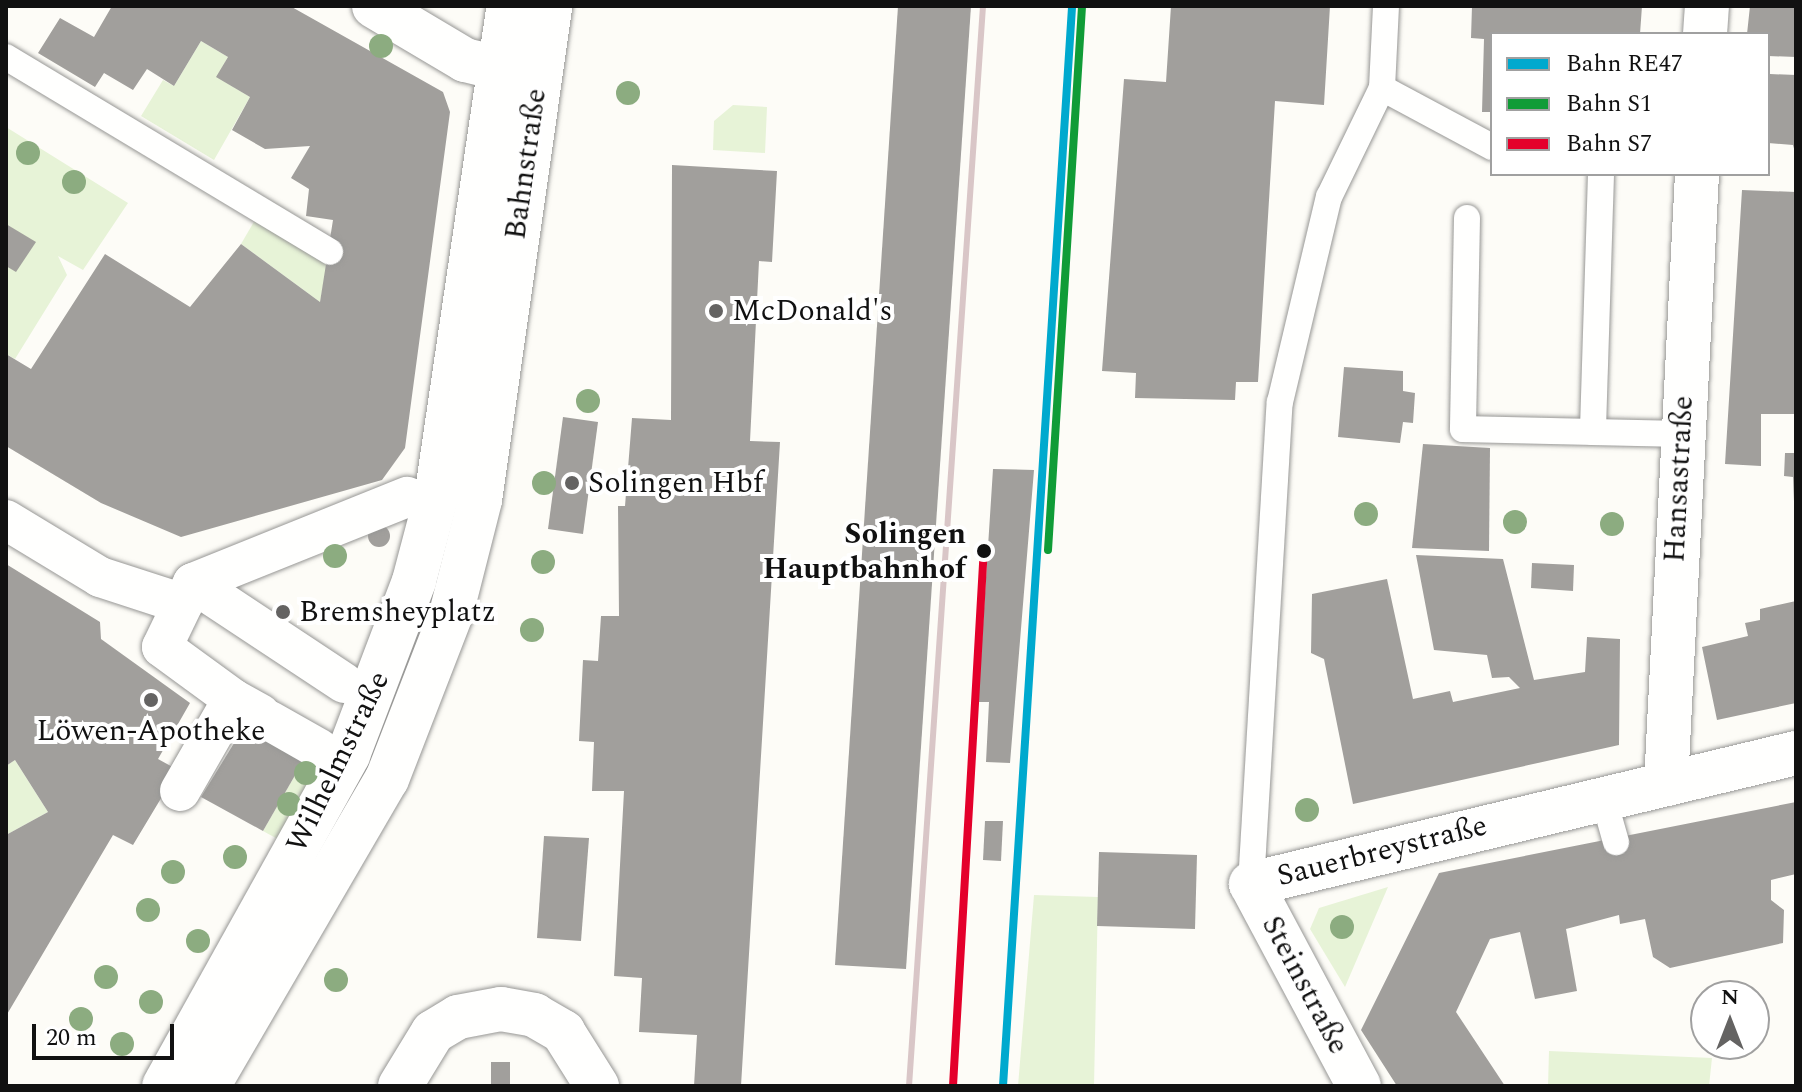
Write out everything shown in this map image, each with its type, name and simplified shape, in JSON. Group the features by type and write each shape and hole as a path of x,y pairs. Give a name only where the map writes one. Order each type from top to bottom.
{"street":[{"path":"374,6 465,60 519,75"},
{"name":"Bahnstraße","path":"509,6 519,75"},
{"name":"Bahnstraße","path":"482,320 519,75 550,6"},
{"path":"1705,32 1707,6"},
{"name":"Hansastraße","path":"1666,784 1697,176"},
{"name":"Wilhelmstraße","path":"164,1086 280,881 359,691 436,498 482,320"},
{"name":"Wilhelmstraße","path":"208,1086 414,723 480,500 482,320"},
{"path":"319,749 254,711 162,647 188,614 407,497"},
{"path":"6,520 100,577 359,691"},
{"path":"180,791 254,711"},
{"name":"Sauerbreystraße","path":"1251,884 1603,796 1796,753"},
{"name":"Steinstraße","path":"1251,884 1359,1086"},
{"path":"400,1086 433,1032 458,1017 501,1009 534,1015 563,1032 597,1086"}],"lane":[{"path":"1386,6 1382,88 1490,146"},
{"path":"6,57 330,252"},
{"name":"Sauerbreystraße","path":"1251,884 1280,402 1329,197 1382,88"},
{"path":"1593,432 1601,176"},
{"path":"1467,218 1463,429 1682,434"},
{"path":"1603,796 1616,842"}],"green space":[{"path":"201,41 228,57 217,77 250,97 214,160 141,116 163,80 174,86"},
{"path":"733,105 767,107 765,153 713,150 714,121"},
{"path":"6,127 128,203 83,270 58,256 67,275 15,359 6,354"},
{"path":"255,220 327,264 320,302 241,244"},
{"path":"305,758 321,767 283,842 263,831"},
{"path":"15,760 48,812 6,835 6,766"},
{"path":"1388,887 1345,987 1310,929 1319,908"},
{"path":"1034,895 1098,897 1094,1086 1018,1086"},
{"path":"1549,1051 1712,1060 1709,1086 1548,1086"}],"building":[{"path":"112,6 290,6 443,92 450,112 405,448 382,480 181,537 101,503 6,446 6,354 31,369 105,254 190,307 241,244 320,302 333,220 306,216 309,189 291,178 310,146 265,149 232,130 250,97 216,77 228,57 201,41 174,86 147,69 133,90 104,73 95,87 38,53 60,18 94,37"},
{"path":"898,6 971,6 906,969 835,965"},
{"path":"1171,6 1330,6 1324,105 1275,101 1258,382 1236,382 1235,400 1135,398 1136,373 1102,371 1124,79 1166,82"},
{"path":"1472,6 1642,6 1640,32 1490,32 1490,112 1482,112 1484,39 1471,38"},
{"path":"1750,6 1796,6 1796,57 1770,56 1770,32 1747,32"},
{"path":"1770,74 1796,75 1796,156 1793,145 1770,143"},
{"path":"672,165 777,171 772,262 759,261 750,441 780,442 741,1086 694,1086 697,1035 639,1032 642,978 614,976 624,791 592,791 594,742 579,741 583,660 598,661 601,616 619,616 618,506 625,506 632,418 671,420"},
{"path":"1742,190 1796,192 1796,414 1761,414 1761,466 1725,464"},
{"path":"6,224 36,242 16,272 6,266"},
{"path":"1344,367 1403,371 1403,391 1415,393 1413,423 1403,422 1400,443 1338,437"},
{"name":"Solingen Hbf","path":"563,417 598,422 583,534 548,529"},
{"path":"1423,444 1490,448 1489,551 1412,548"},
{"path":"1785,453 1796,453 1796,551 1793,477 1784,476"},
{"path":"993,469 1034,470 1010,763 986,762 989,702 978,702"},
{"path":"375,525 383,525 390,536 383,547 375,547 368,540 368,532"},
{"path":"1416,555 1503,559 1534,680 1585,672 1587,637 1620,639 1619,745 1353,804 1324,659 1311,653 1312,594 1387,579 1413,699 1450,691 1453,702 1520,688 1509,677 1492,678 1487,655 1434,650"},
{"path":"1532,563 1574,565 1573,591 1531,588"},
{"path":"6,564 100,622 101,639 190,703 158,759 178,770 133,845 113,835 6,1016 6,835 48,812 15,760 6,766"},
{"path":"1796,601 1796,703 1717,720 1702,647 1748,636 1745,623 1760,620 1760,609"},
{"path":"247,722 305,758 263,831 201,797"},
{"path":"1796,802 1796,874 1771,880 1771,900 1784,910 1783,943 1670,968 1653,957 1645,919 1620,924 1619,915 1566,929 1577,991 1535,999 1520,932 1490,939 1456,1012 1505,1086 1397,1086 1361,1030 1439,873"},
{"path":"985,821 1003,821 1001,861 983,860"},
{"path":"544,836 589,838 581,941 537,938"},
{"path":"1099,852 1197,855 1195,929 1097,926"},
{"path":"491,1062 510,1062 510,1086 491,1086"}],"railway":[{"path":"909,1086 983,6"}],"rail line":[{"name":"RE47","path":"1003,1086 1072,6"},
{"name":"S1","path":"1048,550 1082,7"},
{"name":"S7","path":"953,1086 984,546"}],"place":[{"name":"McDonald's","path":"716,311"},
{"name":"Solingen Hbf","path":"572,483"},
{"name":"Solingen Hauptbahnhof","path":"984,551"},
{"name":"Bremsheyplatz","path":"283,612"},
{"name":"Löwen-Apotheke","path":"151,700"}]}
